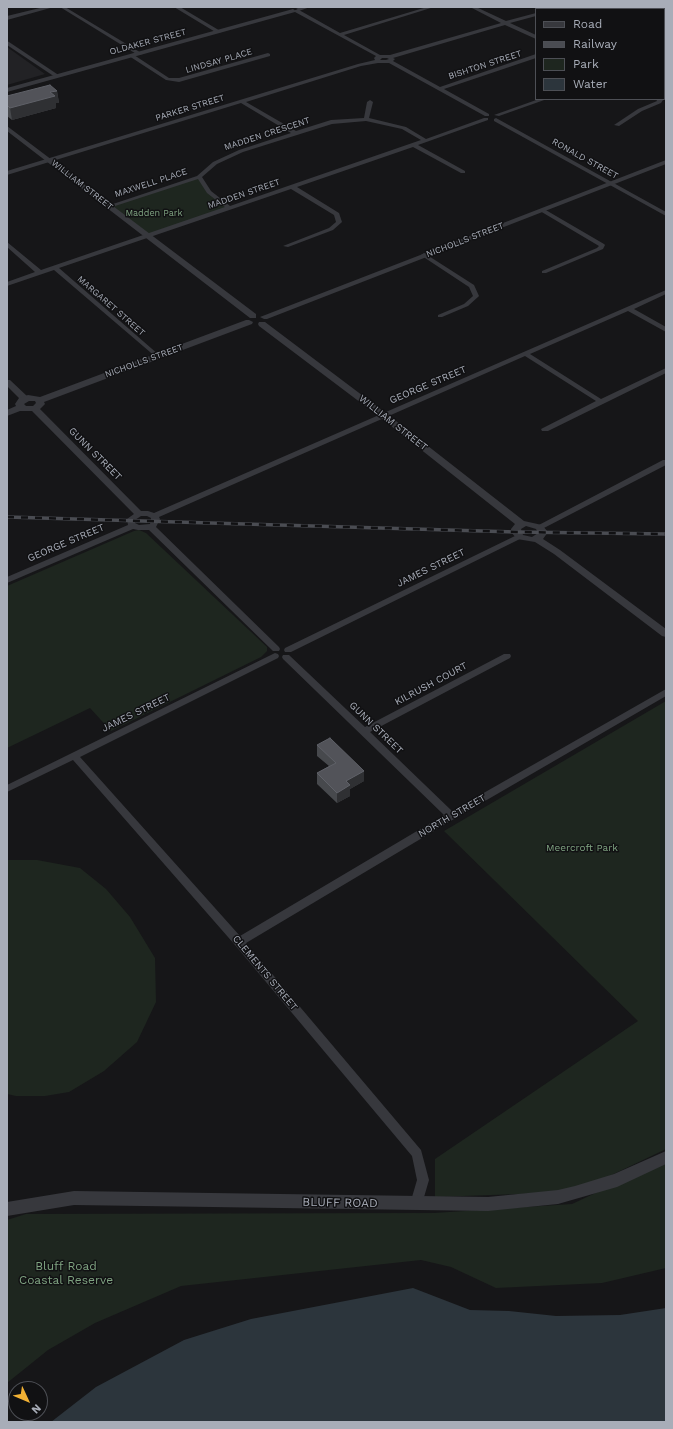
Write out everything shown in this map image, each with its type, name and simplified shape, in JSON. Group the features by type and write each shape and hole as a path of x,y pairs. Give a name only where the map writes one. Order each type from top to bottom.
{"street":[{"path":"7,18 51,7"},
{"path":"62,7 140,54"},
{"path":"176,7 219,32"},
{"name":"OLDAKER STREET","path":"7,90 307,7"},
{"path":"341,34 432,7"},
{"path":"472,7 535,37"},
{"path":"294,10 341,34 378,58 390,59 535,14"},
{"path":"7,43 57,76"},
{"name":"LINDSAY PLACE","path":"132,56 168,79 179,80 268,55"},
{"name":"BISHTON STREET","path":"439,89 535,56"},
{"name":"PARKER STREET","path":"7,173 243,102 378,58"},
{"path":"390,59 486,117 496,118 541,100"},
{"path":"617,125 640,110 659,102 660,100"},
{"path":"243,102 295,134"},
{"path":"366,119 370,102"},
{"name":"MADDEN STREET","path":"7,284 426,141 486,117"},
{"name":"RONALD STREET","path":"496,118 666,214"},
{"name":"MADDEN CRESCENT","path":"199,177 215,162 225,157 331,122 366,119 404,128 426,141"},
{"name":"WILLIAM STREET","path":"7,128 150,236 251,319"},
{"path":"413,145 463,172"},
{"name":"NICHOLLS STREET","path":"263,320 424,255 666,162"},
{"path":"199,177 209,192 230,208"},
{"name":"MAXWELL PLACE","path":"110,206 199,177"},
{"path":"286,246 331,229 338,222 337,214 293,187"},
{"path":"542,210 602,245 600,249 544,272"},
{"path":"7,244 40,273"},
{"path":"424,255 472,286 476,296 466,305 440,316"},
{"name":"MARGARET STREET","path":"55,268 157,356"},
{"name":"GEORGE STREET","path":"154,516 666,292"},
{"path":"628,308 666,330"},
{"path":"251,319 263,320"},
{"name":"NICHOLLS STREET","path":"40,400 251,319"},
{"name":"WILLIAM STREET","path":"263,320 522,524"},
{"path":"526,354 600,401"},
{"path":"545,428 666,370"},
{"path":"7,382 25,399"},
{"path":"7,413 21,408 29,410 35,409 40,406 40,400 33,398 25,399 20,404 21,408"},
{"name":"GUNN STREET","path":"35,409 140,514"},
{"path":"539,527 666,462"},
{"path":"148,513 154,516 156,522 151,527 142,529 133,526 131,524 132,519 140,514 148,513"},
{"path":"531,523 539,527 543,532 542,535 537,539 528,540 520,537 516,532 516,529 522,524 531,523"},
{"name":"GEORGE STREET","path":"7,580 133,526"},
{"path":"151,527 276,653 284,648 287,653"},
{"name":"JAMES STREET","path":"287,653 520,537"},
{"path":"537,539 557,552 666,634"},
{"name":"JAMES STREET","path":"7,789 276,653"},
{"name":"GUNN STREET","path":"287,653 451,816"},
{"name":"KILRUSH COURT","path":"364,731 507,656"},
{"name":"NORTH STREET","path":"239,942 451,816 666,692"},
{"name":"CLEMENTS STREET","path":"74,756 239,942 417,1154 423,1180 416,1204"},
{"name":"BLUFF ROAD","path":"7,1209 74,1198 488,1204 558,1197 617,1180 666,1157"}],"shaded area":[{"path":"7,47 45,74 7,85"}],"green space":[{"name":"Madden Park","path":"199,177 209,192 229,208 150,236 110,206"},
{"path":"139,530 146,533 267,647 267,651 261,657 111,731 90,708 7,748 7,586"},
{"name":"Meercroft Park","path":"666,701 666,1149 576,1192 435,1197 435,1159 638,1021 444,831"},
{"path":"7,860 37,860 80,868 106,889 130,917 155,958 156,1002 137,1042 104,1071 69,1092 45,1096 16,1096 7,1094"},
{"name":"Bluff Road Coastal Reserve","path":"666,1160 666,1268 602,1283 496,1288 451,1267 421,1260 181,1286 95,1323 48,1350 7,1383 7,1220 26,1214 434,1213 572,1204"}],"water":[{"path":"413,1288 470,1310 509,1311 556,1316 620,1315 666,1308 666,1422 51,1422 96,1387 184,1340 251,1319"}],"building":[{"path":"50,85 57,91 50,92 55,96 10,108 7,105 7,96"},
{"path":"330,738 364,771 346,781 350,785 337,793 317,773 336,763 317,745"}],"railway":[{"path":"7,517 516,532 666,534"}]}
